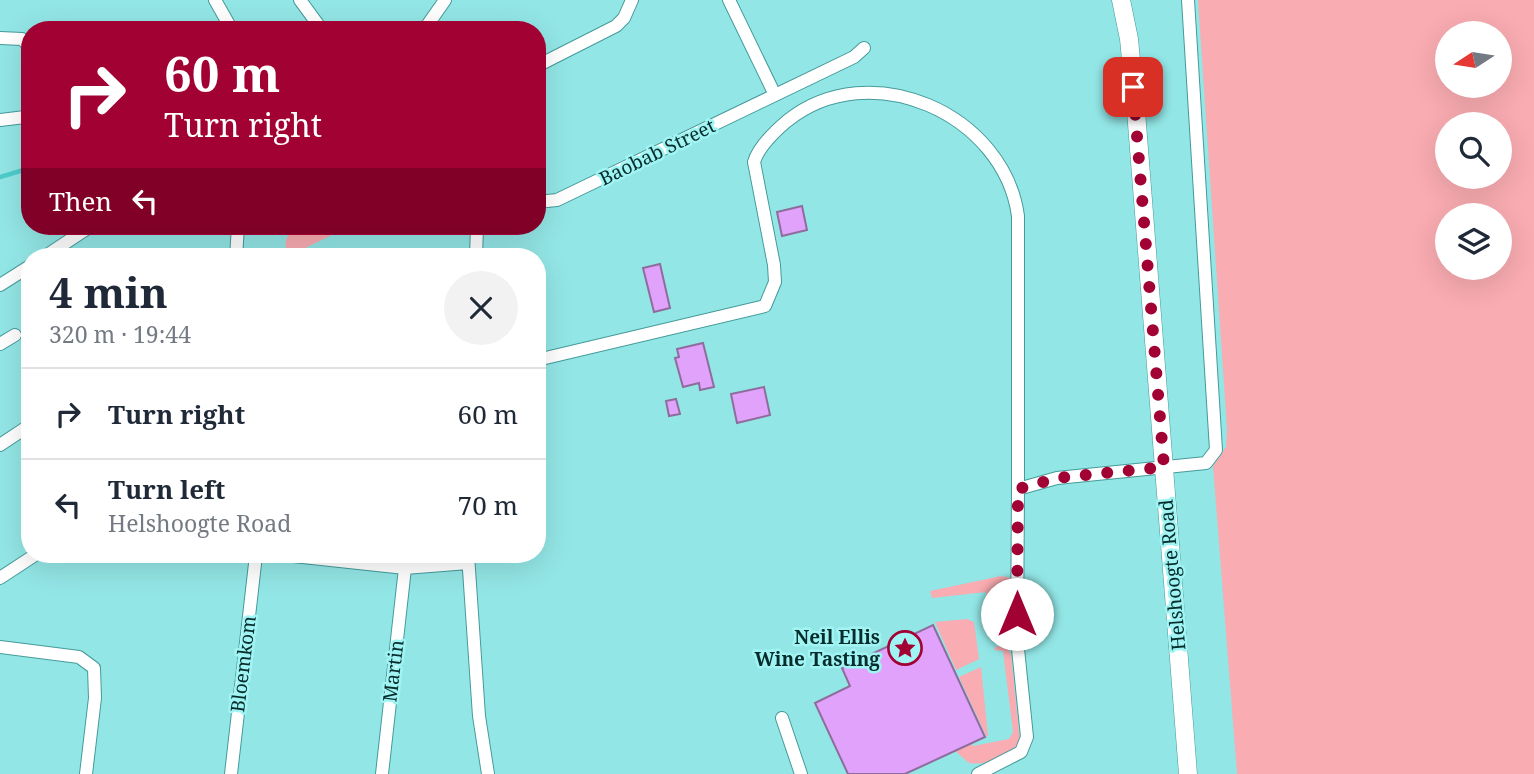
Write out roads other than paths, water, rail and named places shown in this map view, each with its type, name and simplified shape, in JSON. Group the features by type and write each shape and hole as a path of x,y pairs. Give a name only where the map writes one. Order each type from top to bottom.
{"main road":[{"name":"Helshoogte Road","path":"1121,0 1129,39 1136,111 1188,774"}],"street":[{"path":"215,0 227,21"},
{"path":"300,0 315,21"},
{"path":"430,21 445,0"},
{"path":"546,61 616,26 624,18 632,0"},
{"path":"729,0 775,95"},
{"path":"1018,489 1057,478 1206,463 1214,456 1217,442 1188,0"},
{"path":"0,38 21,39"},
{"name":"Baobab Street","path":"546,201 557,200 853,57 864,48"},
{"path":"546,358 765,306 771,295 775,274 754,162 757,153 782,125 822,101 852,93 918,99 947,112 986,145 1008,176 1016,196 1018,216 1017,639 1027,737 1020,752 978,774"},
{"path":"0,120 21,117"},
{"path":"57,248 77,235"},
{"path":"0,285 21,272"},
{"path":"0,344 15,335"},
{"path":"0,446 21,431"},
{"path":"0,578 23,563"},
{"name":"Bloemkom","path":"231,774 255,563"},
{"path":"365,563 405,568 440,563"},
{"path":"468,563 479,716 488,774"},
{"name":"Martin","path":"382,774 405,568"},
{"path":"0,647 79,657 94,668 95,698 86,774"},
{"path":"782,718 801,774"}],"waterway":[{"path":"0,177 21,171"}],"place":[{"name":"Neil Ellis Wine Tasting","path":"905,648"}]}
